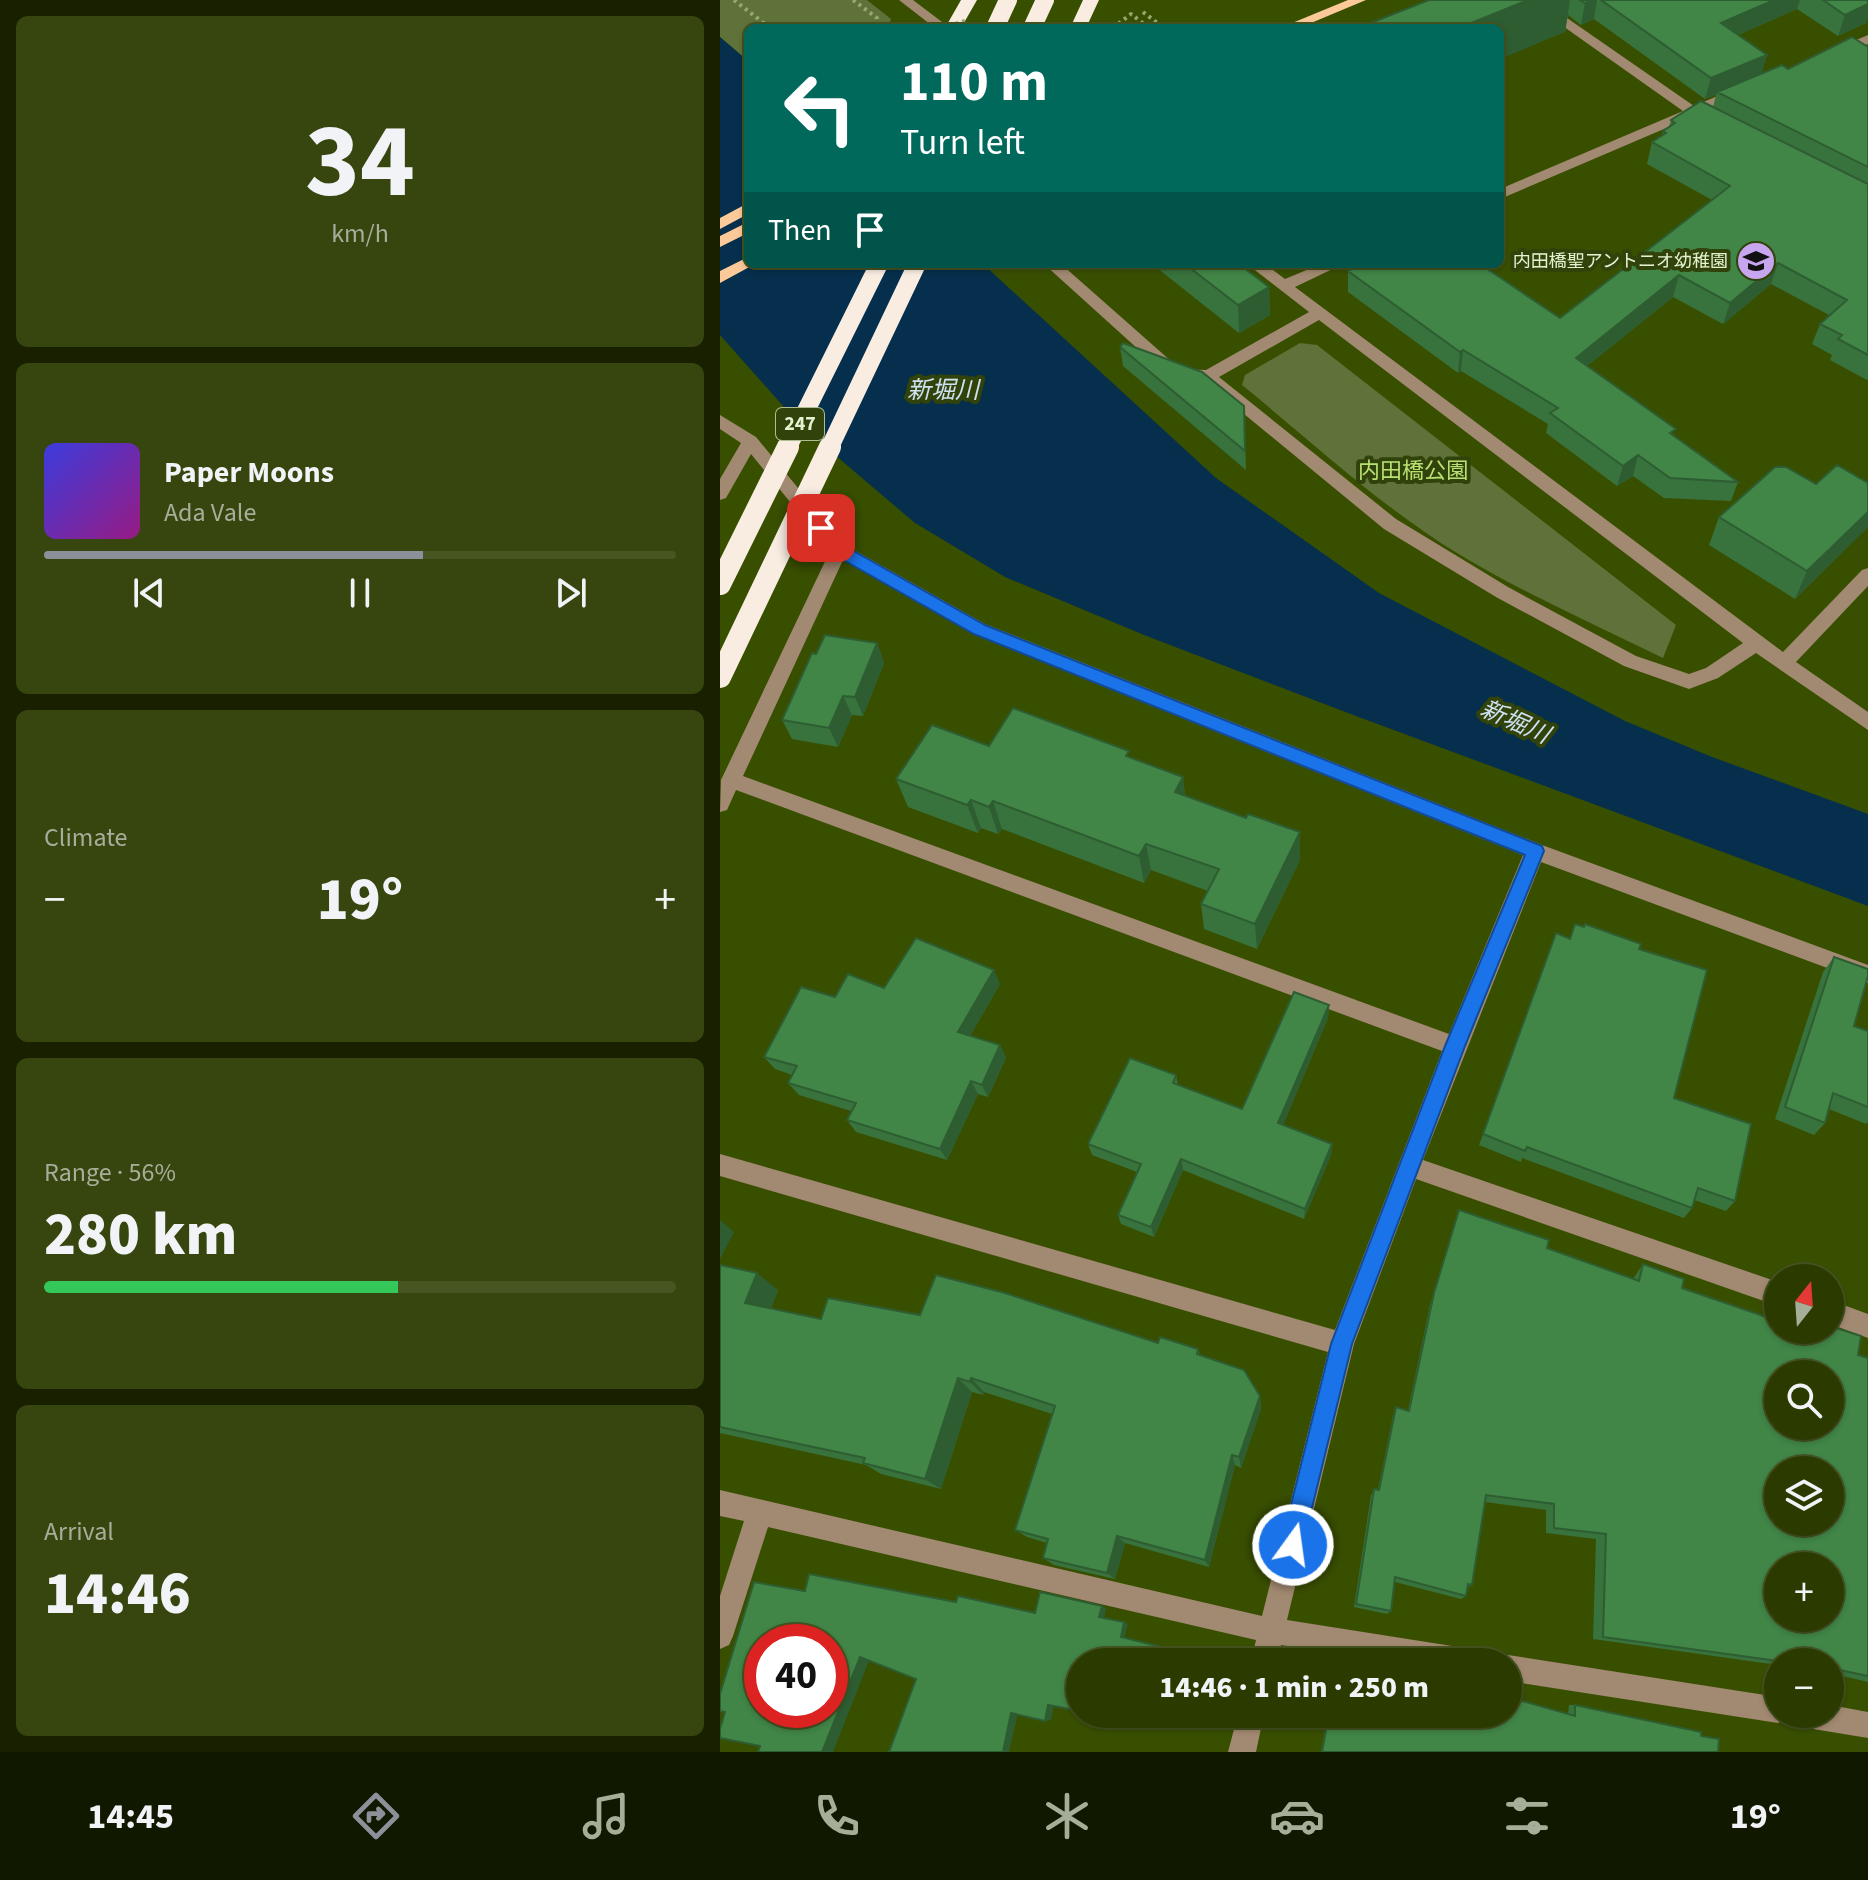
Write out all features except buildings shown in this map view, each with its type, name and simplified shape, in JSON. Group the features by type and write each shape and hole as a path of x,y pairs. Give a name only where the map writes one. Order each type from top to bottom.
{"highway":[{"path":"955,24 969,0"},
{"path":"997,24 1008,0"},
{"path":"1034,24 1045,0"},
{"path":"1080,24 1091,0"},
{"name":"247","path":"720,584 877,268"},
{"name":"247","path":"720,677 915,268"}],"main road":[{"path":"1297,24 1360,0"},
{"path":"720,224 744,210"},
{"path":"720,242 744,229"},
{"path":"720,278 744,264"}],"street":[{"path":"905,0 938,24"},
{"path":"1532,0 1708,121"},
{"path":"1825,56 1868,39"},
{"path":"1504,192 1754,86"},
{"path":"1057,268 1176,374 1208,376 1318,314"},
{"path":"1260,268 1756,643 1868,722"},
{"path":"1283,286 1326,268"},
{"path":"1208,376 1390,524 1502,592 1630,661 1689,682 1712,673 1756,643"},
{"path":"720,421 750,441 839,550 979,629 1535,851 1868,974"},
{"path":"720,494 750,441"},
{"path":"720,804 839,550"},
{"path":"1784,663 1868,575"},
{"path":"731,780 1455,1046"},
{"path":"1268,1648 1342,1344 1455,1046 1535,851"},
{"path":"720,1165 1342,1344"},
{"path":"1411,1167 1764,1289"},
{"path":"1844,1317 1868,1326"},
{"path":"720,1503 1272,1631 1381,1648"},
{"path":"720,1636 760,1512"},
{"path":"1522,1670 1764,1708"},
{"path":"1844,1721 1868,1725"},
{"path":"1242,1752 1248,1728"}],"path":[{"path":"734,0 765,24"},
{"path":"853,0 877,18 878,24"},
{"path":"1143,12 1159,24"},
{"path":"1118,24 1131,14 1144,24"}],"green space":[{"path":"720,0 867,0 891,19 889,24 744,24 744,58 720,37"},
{"name":"内田橋公園","path":"1300,343 1317,345 1676,625 1663,658 1507,582 1429,535 1374,494 1242,385 1245,375"}],"water":[{"name":"新堀川","path":"720,37 744,58 744,268 987,268 1216,478 1379,593 1625,721 1712,757 1868,814 1868,906 1356,716 1144,635 1005,577 915,523 784,407 720,335"}],"place":[{"name":"内田橋聖アントニオ幼稚園","path":"1756,261"}],"route":[{"path":"821,528 839,550 979,629 1535,851 1455,1046 1342,1344 1293,1545"}]}
